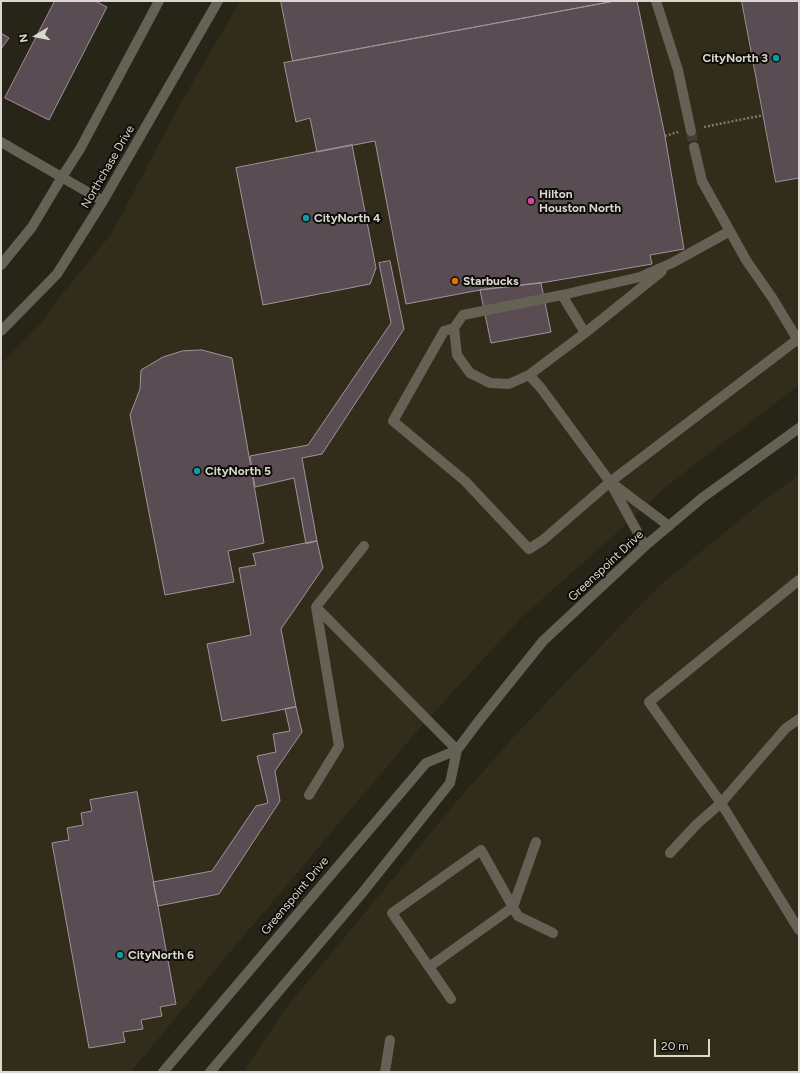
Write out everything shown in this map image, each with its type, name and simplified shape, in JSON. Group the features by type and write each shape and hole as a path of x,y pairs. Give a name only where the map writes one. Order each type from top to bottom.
{"street":[{"path":"1,265 32,227 80,150 159,1"},
{"name":"Northchase Drive","path":"1,331 57,274 103,201 218,1"},
{"path":"656,1 678,70 691,130"},
{"path":"1,142 103,201"},
{"path":"694,147 702,181 730,231 746,260 773,299 798,340 610,482 543,540 529,549 465,481 393,422 444,331 454,328 463,315 562,295 640,277 672,263 730,231"},
{"path":"454,328 457,355 470,373 490,383 509,384 529,375 585,333 672,263"},
{"path":"562,295 585,333"},
{"path":"529,375 541,388 610,482 645,546"},
{"name":"Greenspoint Drive","path":"210,1072 363,892 450,783 457,750 543,642 645,546 702,498 799,428"},
{"path":"610,482 669,526"},
{"path":"309,794 339,746 316,607 364,546"},
{"path":"799,580 649,702 721,803 799,930"},
{"path":"316,607 457,750"},
{"path":"670,853 697,824 721,803 786,728 799,719"},
{"name":"Greenspoint Drive","path":"163,1072 426,763 457,750"},
{"path":"429,967 513,907 536,842"},
{"path":"451,999 392,913 480,850 518,916 553,933"},
{"path":"385,1072 390,1040"}],"path":[{"path":"665,136 764,115"}],"shaded area":[{"path":"240,1 799,1 799,385 668,485 522,617 417,731 131,1072 1,1072 1,364 41,323 58,299 112,233 178,108"},
{"path":"799,475 799,1072 243,1072 285,1009 458,800 517,733 658,587 763,501"}],"building":[{"path":"55,1 95,1 107,7 49,120 5,98"},
{"path":"281,1 615,1 293,61"},
{"name":"Hilton Houston North","path":"615,1 637,1 665,136 684,249 650,255 652,264 541,283 480,290 406,304 375,141 317,152 310,118 296,122 284,63"},
{"name":"CityNorth 3","path":"742,1 799,1 799,178 776,182"},
{"path":"1,33 9,38 1,49"},
{"name":"CityNorth 4","path":"352,145 376,268 370,284 263,305 236,168"},
{"path":"390,261 404,329 322,454 302,458 317,541 306,544 294,478 255,487 250,456 308,445 391,323 379,263"},
{"path":"541,283 551,332 491,343 480,290"},
{"name":"CityNorth 5","path":"202,350 232,358 264,543 228,551 234,582 165,595 130,415 140,389 141,370 163,357 182,351"},
{"path":"317,541 323,568 281,629 296,707 222,721 207,644 251,635 239,568 256,565 253,554"},
{"path":"296,707 302,732 275,771 280,801 219,894 158,906 153,882 212,871 256,806 268,803 257,756 276,752 273,734 290,731 285,709"},
{"name":"CityNorth 6","path":"137,792 176,1004 160,1007 162,1016 141,1020 143,1029 123,1032 125,1042 89,1048 52,843 69,840 67,828 83,825 81,813 92,811 90,800"}],"tunnel":[{"path":"691,131 694,147"}],"place":[{"name":"CityNorth 3","path":"776,58"},
{"name":"Hilton Houston North","path":"531,201"},
{"name":"CityNorth 4","path":"306,218"},
{"name":"Starbucks","path":"455,281"},
{"name":"CityNorth 5","path":"197,471"},
{"name":"CityNorth 6","path":"120,955"}]}
